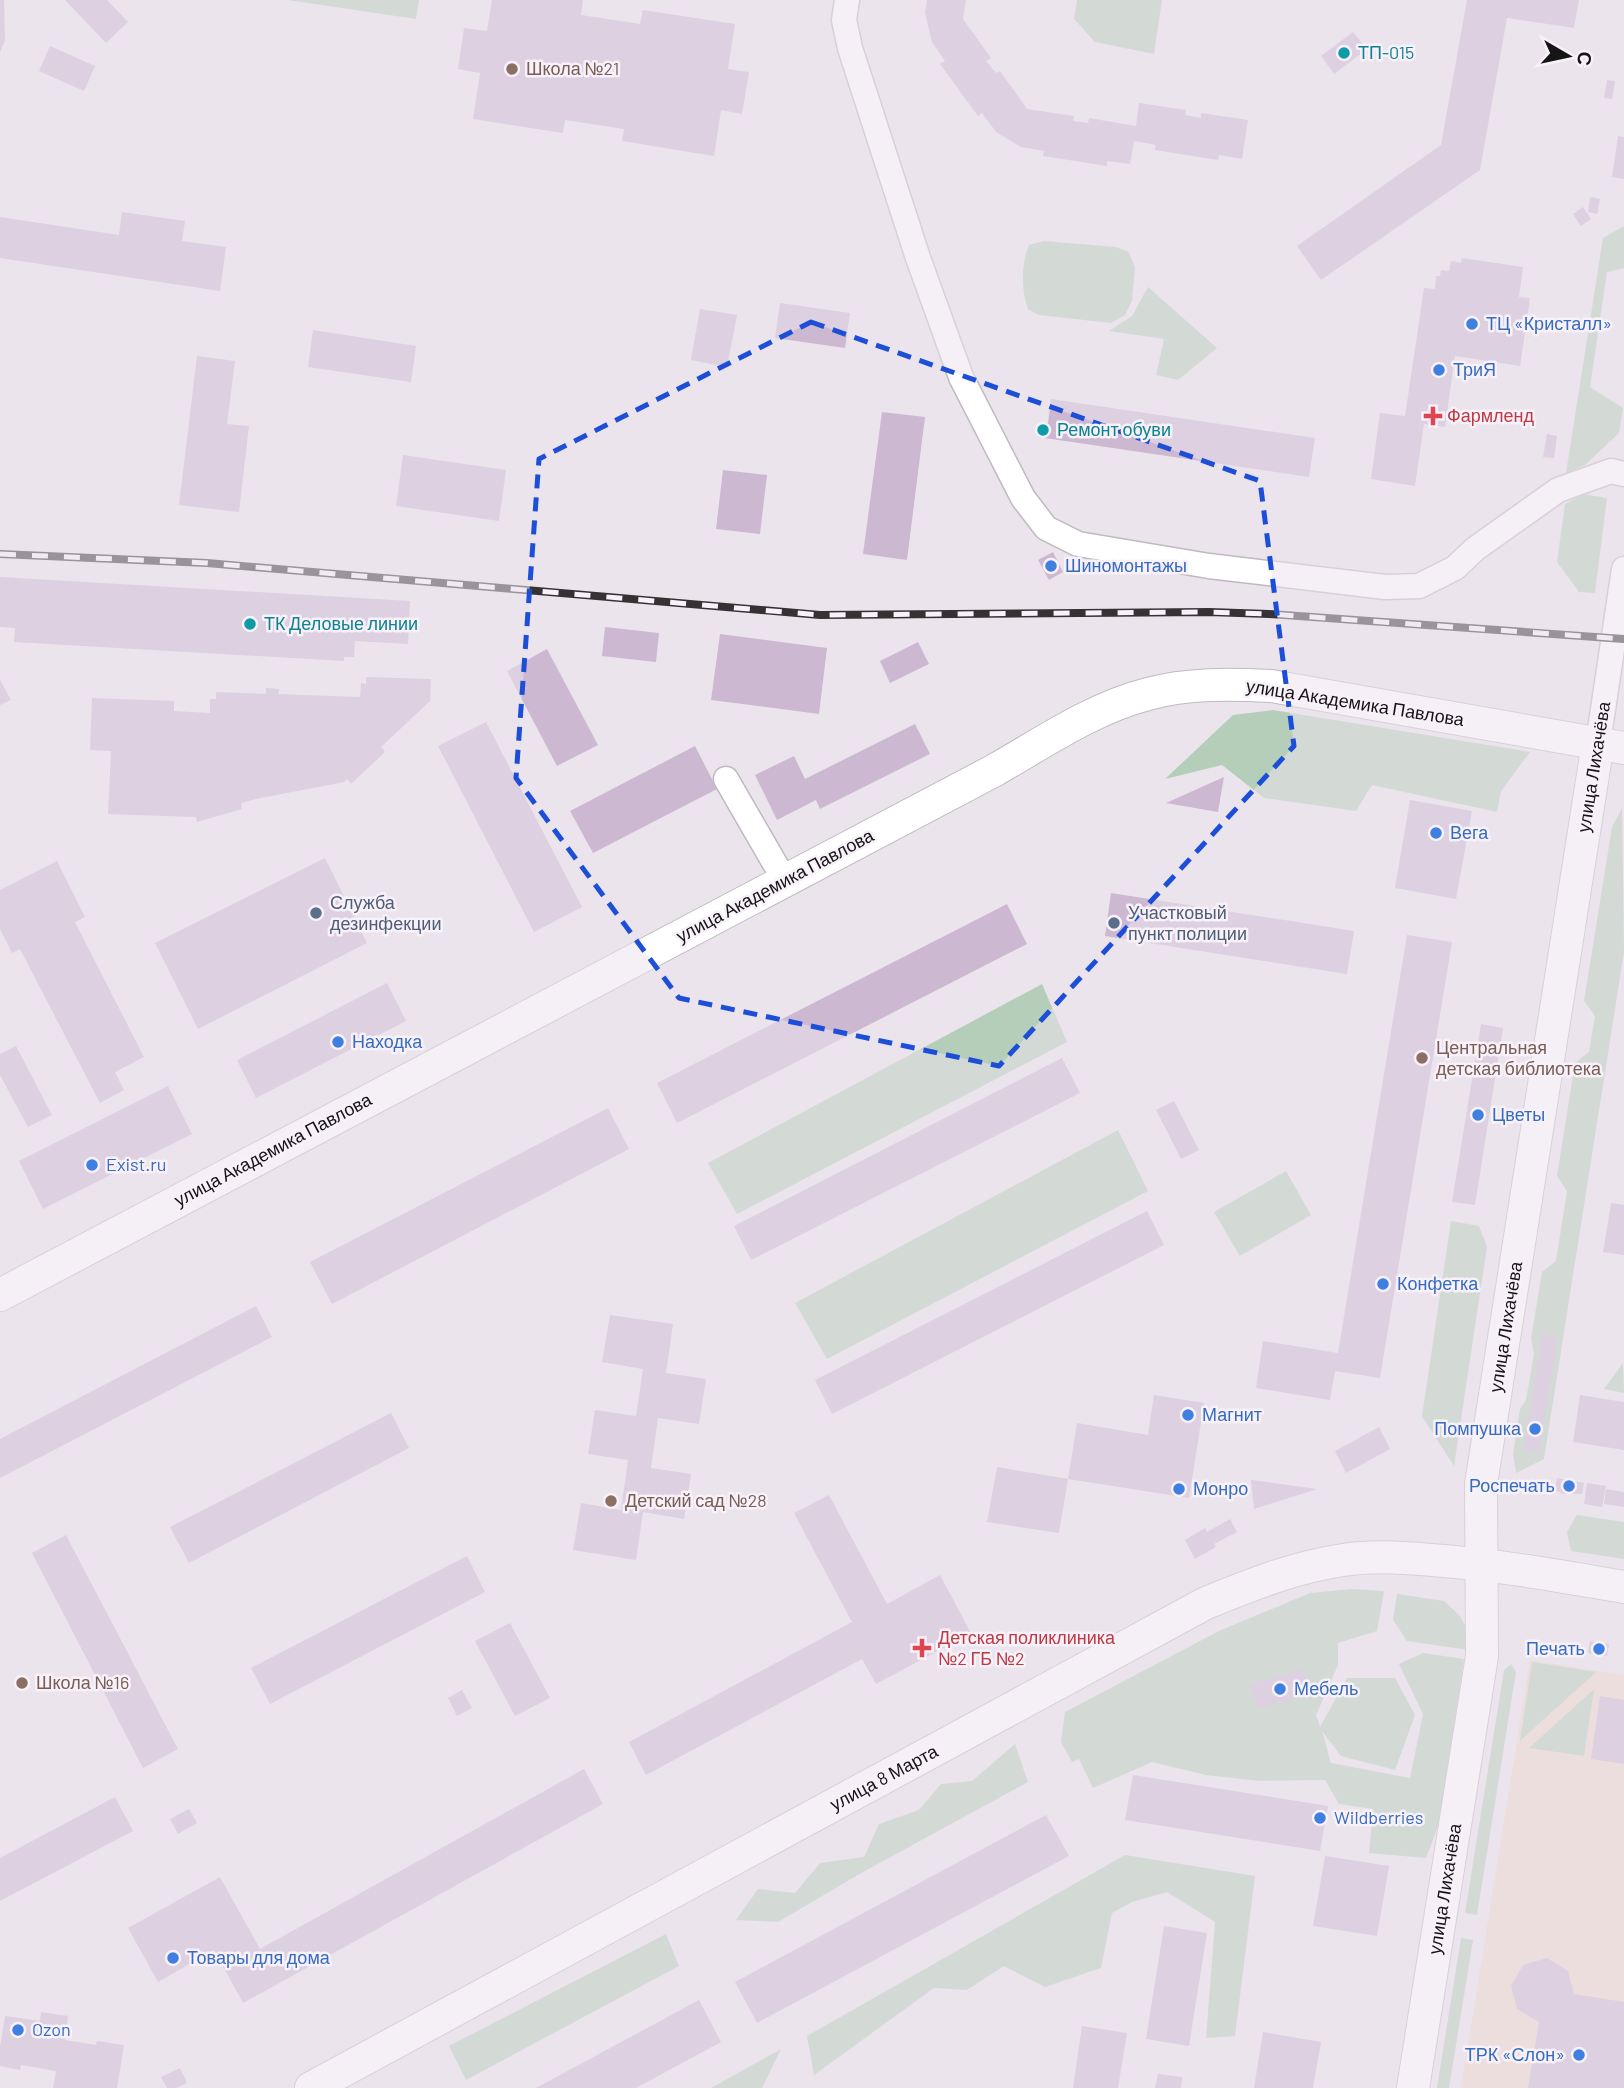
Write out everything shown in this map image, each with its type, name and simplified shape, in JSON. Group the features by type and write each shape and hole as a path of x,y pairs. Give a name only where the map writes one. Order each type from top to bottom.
{"main road":[{"name":"улица Академика Павлова","path":"0,1295 995,770 1088,717 1148,694 1216,683 1271,686 1611,745"},
{"name":"улица Лихачёва","path":"1413,2088 1482,1656 1481,1483 1611,745"},
{"name":"улица 8 Марта","path":"311,2088 1206,1603 1254,1583 1344,1560 1394,1556 1483,1564 1624,1587"}],"street":[{"path":"847,0 844,20 850,48 918,258 961,377 1023,498 1046,528 1077,544 1209,566 1385,587 1419,586 1455,568 1475,549 1558,490 1611,471 1624,474"},
{"name":"улица Лихачёва","path":"1611,745 1624,569"},
{"path":"726,779 785,881"}],"highlighted area":[{"path":"811,322 1260,481 1294,746 999,1066 679,998 516,778 539,459"}],"shaded area":[{"path":"1530,1660 1624,1675 1624,2088 1461,2088"}],"green space":[{"path":"288,0 419,0 416,19"},
{"path":"1077,0 1162,0 1154,54 1095,42 1074,19"},
{"path":"1624,226 1624,268 1607,272 1590,387 1623,408 1619,433 1585,465 1566,473 1603,238"},
{"path":"1044,241 1116,247 1129,252 1135,268 1132,301 1125,315 1111,323 1039,315 1028,309 1023,285 1024,260 1029,245"},
{"path":"1148,287 1217,348 1178,380 1156,375 1164,339 1109,331 1132,316"},
{"path":"1583,494 1607,498 1595,593 1579,592 1557,562 1565,504"},
{"path":"1273,710 1530,752 1501,791 1497,812 1372,785 1356,811 1264,798 1222,765 1165,779 1233,715"},
{"path":"1622,808 1624,952 1544,1459 1516,1473 1513,1454 1520,1409 1526,1400 1534,1354 1531,1339 1542,1272 1556,1261 1567,1191 1557,1176 1575,1063 1589,1052 1595,1016 1584,1001 1612,827"},
{"path":"1042,984 1067,1042 737,1214 708,1163"},
{"path":"1118,1130 1148,1191 827,1359 795,1303"},
{"path":"1286,1171 1311,1215 1240,1256 1214,1212"},
{"path":"1451,1221 1479,1226 1487,1247 1454,1466 1422,1416"},
{"path":"1623,1363 1624,1393 1604,1389"},
{"path":"1577,1515 1624,1522 1624,1559 1571,1551 1567,1532"},
{"path":"1352,1589 1384,1591 1377,1631 1338,1643 1338,1665 1316,1715 1320,1727 1347,1678 1395,1678 1415,1715 1395,1770 1341,1756 1322,1731 1331,1763 1410,1778 1423,1714 1399,1664 1423,1653 1464,1659 1440,1821 1426,1858 1369,1853 1373,1809 1339,1804 1325,1780 1259,1781 1206,1775 1152,1762 1093,1788 1079,1759 1072,1762 1061,1742 1065,1712 1219,1631 1310,1593"},
{"path":"1397,1594 1444,1601 1460,1616 1471,1636 1469,1650 1407,1641 1393,1620"},
{"path":"1532,1662 1596,1672 1520,1741"},
{"path":"1511,1664 1516,1672 1477,1915 1465,1913 1504,1670"},
{"path":"1594,1689 1584,1756 1529,1748"},
{"path":"1015,1744 1028,1782 778,1922 736,1920 758,1889 795,1893 820,1863 864,1857 879,1824 919,1810 941,1784 972,1781"},
{"path":"1125,1855 1255,1876 1235,2036 1206,2038 1215,1922 1167,1892 1132,1902 1112,1913 1101,1968 1045,1987 1004,1966 967,1990 934,1988 814,2075 807,2036"},
{"path":"666,1934 679,1966 466,2080 449,2046"},
{"path":"1461,1938 1473,1940 1449,2088 1437,2088"},
{"path":"781,2049 762,2088 711,2088"}],"building":[{"path":"0,0 4,0 5,40 0,52"},
{"path":"65,0 107,0 128,22 106,43"},
{"path":"492,0 583,0 581,15 640,24 643,10 735,24 728,69 749,72 742,114 721,110 714,156 622,141 624,129 565,120 563,133 473,119 480,73 458,69 464,28 487,31"},
{"path":"927,0 966,0 963,19 991,58 986,61 996,73 1000,71 1027,109 1074,116 1073,121 1088,123 1089,118 1136,126 1139,103 1186,110 1185,115 1201,118 1201,113 1248,120 1242,159 1219,155 1218,160 1155,150 1156,145 1134,141 1130,164 1107,161 1107,166 1043,156 1044,151 1021,147 996,132 982,113 978,116 940,64 945,61 932,42 925,13"},
{"path":"1467,0 1579,0 1574,28 1507,18 1480,170 1321,280 1297,246 1441,145"},
{"name":"ТП-015","path":"1353,32 1367,49 1334,74 1321,56"},
{"path":"50,46 95,66 84,91 39,71"},
{"path":"1607,80 1615,81 1612,99 1604,98"},
{"path":"1618,136 1624,137 1624,179 1612,177"},
{"path":"1590,197 1600,199 1597,214 1588,212"},
{"path":"1583,207 1591,219 1581,226 1573,214"},
{"path":"122,212 185,221 182,241 226,247 220,291 0,258 0,217 119,235"},
{"name":"ТЦ «Кристалл»","path":"1462,258 1523,267 1519,297 1530,298 1520,366 1455,356 1445,427 1424,424 1415,486 1371,479 1380,413 1405,416 1424,288 1435,289 1436,276 1440,276 1441,270 1449,271 1451,261 1461,263"},
{"path":"780,303 850,313 845,348 775,338"},
{"path":"700,309 737,315 727,367 691,360"},
{"path":"313,330 416,346 411,382 308,367"},
{"path":"197,356 235,361 227,424 249,426 239,512 179,505"},
{"path":"1051,399 1315,438 1309,477 1038,437 1040,422 1048,423"},
{"path":"882,412 925,417 907,560 863,554"},
{"path":"1547,434 1557,436 1554,458 1543,457"},
{"path":"403,455 506,470 499,521 396,506"},
{"path":"723,470 767,475 760,534 716,529"},
{"name":"Шиномонтажы","path":"1053,552 1063,572 1049,580 1038,560"},
{"path":"0,577 410,601 408,644 355,641 354,657 344,657 344,661 14,642 15,628 0,627"},
{"path":"605,627 659,633 656,662 602,656"},
{"path":"720,634 827,648 819,714 711,700"},
{"path":"918,642 929,664 890,683 880,661"},
{"path":"547,649 598,745 557,766 507,671"},
{"path":"366,677 431,679 430,701 381,747 385,752 351,784 347,779 344,782 256,799 241,803 242,809 197,822 196,817 108,814 111,751 90,750 92,698 174,701 174,711 210,713 210,699 216,699 216,692 266,694 266,688 279,689 278,694 360,697 361,683 366,684"},
{"path":"0,680 11,700 0,705"},
{"path":"486,722 582,907 534,932 438,746"},
{"path":"915,724 930,754 820,809 816,800 777,820 755,775 794,756 805,779"},
{"path":"695,746 717,789 593,853 570,811"},
{"path":"1224,777 1218,812 1166,803"},
{"name":"Вега","path":"1410,800 1472,811 1456,899 1395,888"},
{"path":"325,858 367,943 198,1029 155,943"},
{"path":"57,861 85,917 75,922 144,1057 115,1072 124,1090 100,1103 20,949 12,953 0,929 0,890"},
{"path":"1111,893 1354,931 1347,974 1105,936"},
{"path":"1007,904 1027,944 677,1123 657,1083"},
{"path":"1407,935 1452,942 1380,1378 1335,1371 1330,1400 1256,1388 1263,1341 1338,1353"},
{"path":"387,983 406,1021 256,1098 237,1060"},
{"name":"Цветы","path":"1481,1024 1503,1028 1475,1205 1452,1202"},
{"path":"16,1046 52,1115 28,1127 0,1075 0,1054"},
{"path":"1062,1058 1080,1093 751,1260 734,1226"},
{"path":"168,1086 192,1134 43,1209 19,1161"},
{"path":"1174,1101 1199,1150 1181,1159 1156,1110"},
{"path":"608,1108 629,1149 332,1304 310,1262"},
{"path":"1611,1203 1624,1205 1624,1255 1603,1252"},
{"path":"1147,1211 1164,1245 832,1414 815,1380"},
{"path":"256,1306 272,1337 0,1478 0,1439"},
{"path":"610,1315 673,1324 666,1373 706,1379 699,1424 658,1418 651,1468 691,1474 684,1519 643,1512 636,1560 573,1550 581,1503 621,1510 628,1460 588,1454 595,1410 636,1416 643,1369 602,1362"},
{"path":"1542,1335 1558,1337 1539,1453 1524,1450"},
{"path":"1154,1395 1204,1403 1189,1498 1068,1479 1077,1423 1148,1435"},
{"path":"1580,1395 1624,1402 1624,1450 1573,1442"},
{"path":"391,1413 409,1448 189,1563 170,1527"},
{"path":"1379,1427 1390,1449 1346,1473 1335,1451"},
{"path":"997,1467 1068,1479 1059,1533 987,1522"},
{"name":"Роспечать","path":"1557,1478 1584,1483 1582,1494 1564,1494 1555,1490"},
{"path":"1251,1480 1317,1489 1254,1509"},
{"path":"1587,1483 1606,1486 1602,1507 1584,1504"},
{"path":"1606,1489 1624,1492 1624,1507 1604,1504"},
{"path":"829,1495 887,1604 940,1575 971,1633 876,1684 862,1659 646,1775 629,1742 852,1622 794,1513"},
{"path":"1230,1519 1237,1532 1214,1544 1216,1547 1195,1559 1185,1540 1205,1528 1207,1532"},
{"path":"66,1535 178,1749 143,1768 32,1553"},
{"path":"467,1556 485,1592 270,1704 251,1668"},
{"path":"510,1623 550,1698 515,1716 475,1641"},
{"name":"Печать","path":"1590,1641 1609,1644 1607,1656 1588,1653"},
{"name":"Мебель","path":"1303,1669 1310,1694 1257,1709 1250,1685"},
{"path":"462,1690 472,1708 457,1716 448,1698"},
{"path":"1600,1696 1624,1700 1624,1764 1591,1759"},
{"path":"584,1769 603,1804 243,2003 214,1950 158,1982 128,1928 220,1877 260,1949"},
{"path":"1133,1775 1328,1806 1320,1851 1125,1820"},
{"path":"115,1797 133,1831 0,1901 0,1858"},
{"path":"189,1809 197,1823 178,1834 170,1819"},
{"path":"1046,1815 1069,1856 757,2023 735,1982"},
{"path":"1325,1856 1389,1866 1377,1936 1313,1926"},
{"path":"1164,1926 1207,1933 1189,2046 1146,2039"},
{"name":"ТРК «Слон»","path":"1547,1958 1568,1971 1574,1994 1624,2002 1624,2088 1528,2088 1539,2022 1517,2009 1511,1986 1523,1965"},
{"path":"699,2000 721,2042 636,2088 536,2088"},
{"path":"41,2012 68,2016 65,2040 96,2045 97,2041 124,2045 117,2088 53,2088 56,2071 21,2065 20,2070 0,2066 5,2016 40,2021"},
{"path":"1082,2026 1127,2033 1118,2088 1073,2088"},
{"path":"1263,2032 1321,2042 1313,2088 1254,2088"},
{"path":"180,2068 187,2083 176,2088 167,2088 161,2077"},
{"path":"1158,2074 1182,2077 1181,2088 1155,2088"}],"railway":[{"path":"0,554 207,563 820,615 1209,612 1624,639"}],"place":[{"name":"ТП-015","path":"1344,53"},
{"name":"Школа №21","path":"512,69"},
{"name":"ТЦ «Кристалл»","path":"1472,324"},
{"name":"ТриЯ","path":"1439,370"},
{"name":"Фармленд","path":"1433,416"},
{"name":"Ремонт обуви","path":"1043,430"},
{"name":"Шиномонтажы","path":"1051,566"},
{"name":"ТК Деловые линии","path":"250,624"},
{"name":"Вега","path":"1436,833"},
{"name":"Служба дезинфекции","path":"316,913"},
{"name":"Участковый пункт полиции","path":"1114,923"},
{"name":"Находка","path":"338,1042"},
{"name":"Центральная детская библиотека","path":"1422,1058"},
{"name":"Цветы","path":"1478,1115"},
{"name":"Exist.ru","path":"92,1165"},
{"name":"Конфетка","path":"1383,1284"},
{"name":"Магнит","path":"1188,1415"},
{"name":"Помпушка","path":"1535,1429"},
{"name":"Роспечать","path":"1569,1486"},
{"name":"Монро","path":"1179,1489"},
{"name":"Детский сад №28","path":"611,1501"},
{"name":"Детская поликлиника №2 ГБ №2","path":"922,1648"},
{"name":"Печать","path":"1599,1649"},
{"name":"Школа №16","path":"22,1683"},
{"name":"Мебель","path":"1280,1689"},
{"name":"Wildberries","path":"1320,1818"},
{"name":"Товары для дома","path":"173,1958"},
{"name":"Ozon","path":"18,2030"},
{"name":"ТРК «Слон»","path":"1579,2055"}]}
